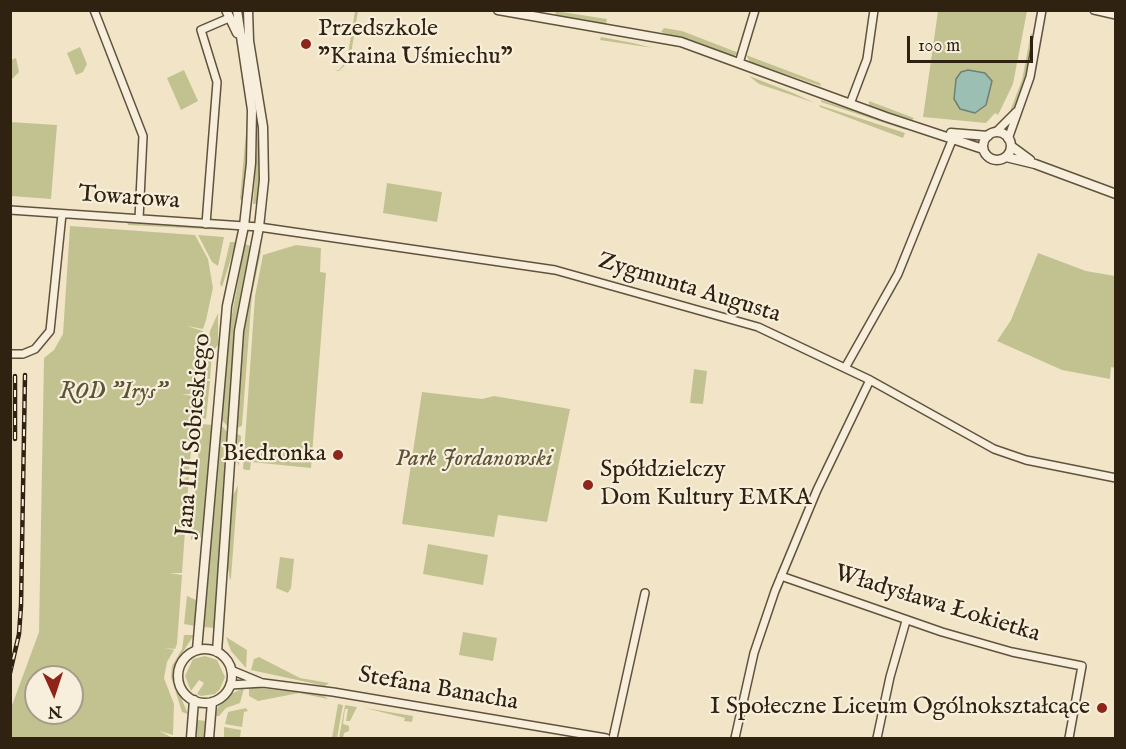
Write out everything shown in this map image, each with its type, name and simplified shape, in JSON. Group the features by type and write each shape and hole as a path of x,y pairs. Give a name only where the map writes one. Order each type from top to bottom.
{"street":[{"path":"94,10 143,135 139,219"},
{"name":"Jana III Sobieskiego","path":"197,650 227,306 244,226 250,184 252,110 237,10"},
{"name":"Jana III Sobieskiego","path":"217,652 239,331 259,228 264,180 263,127 249,41 248,10"},
{"path":"498,10 674,41 850,104 939,132 984,149 993,159 1006,157 1035,164 1116,194"},
{"path":"739,63 755,10"},
{"path":"850,104 867,59 874,10"},
{"path":"1006,157 1018,110 1030,77 1042,10"},
{"path":"1094,10 1116,15"},
{"path":"206,224 217,82 201,30 228,14"},
{"name":"Jana III Sobieskiego","path":"228,14 240,38"},
{"path":"984,149 992,134 1018,110"},
{"path":"939,132 992,134 1009,142 1035,164"},
{"path":"845,368 898,274 953,138"},
{"name":"Towarowa","path":"10,210 244,226"},
{"path":"10,354 22,354 35,349 50,331 62,214"},
{"path":"244,226 259,228"},
{"name":"Zygmunta Augusta","path":"259,228 555,270 758,327 870,380 996,450 1026,460 1116,478"},
{"path":"735,738 754,652 781,576 817,490 870,380"},
{"name":"Władysława Łokietka","path":"781,576 906,621 997,648 1082,666 1069,738"},
{"path":"613,738 645,593"},
{"path":"877,738 887,687 906,621"},
{"path":"197,650 217,652 228,663 231,670 230,685 223,695 212,702 194,700 183,691 178,673 184,659 197,650"},
{"name":"Stefana Banacha","path":"231,670 262,682"},
{"name":"Stefana Banacha","path":"230,685 262,682 363,696 606,738"},
{"path":"191,738 194,700"},
{"path":"209,738 212,702"}],"green space":[{"path":"355,11 358,11 350,60 339,71 335,71 339,70 347,60"},
{"path":"555,11 607,19 606,24 556,15"},
{"path":"938,11 1027,11 1013,84 998,115 995,113 986,123 923,117"},
{"path":"664,28 682,31 739,53 734,56 661,32"},
{"path":"1031,33 1033,37 1025,81 1018,101 1009,114 1022,80"},
{"path":"601,37 633,43 653,48 600,40"},
{"path":"80,47 87,64 83,72 76,75 67,53"},
{"path":"746,55 820,83 821,86 750,62"},
{"path":"16,58 19,72 11,80 11,60"},
{"path":"184,70 198,101 181,110 167,78"},
{"path":"749,76 793,93 815,103 759,84"},
{"path":"821,100 905,127 906,130 821,102"},
{"path":"869,101 914,118 912,120 869,106"},
{"path":"819,105 905,133 903,138"},
{"path":"247,121 247,162 244,202 240,199"},
{"path":"10,122 57,125 51,199 11,196"},
{"path":"258,129 260,163 258,204 253,204"},
{"path":"387,183 442,192 437,222 383,213"},
{"path":"127,222 224,229 224,230 128,225"},
{"name":"ROD \"Irys\"","path":"70,226 195,235 208,259 213,288 203,329 187,326 203,331 196,394 182,394 196,397 189,472 184,477 176,479 184,479 189,475 182,573 170,573 182,575 177,644 175,649 165,648 174,650 167,662 164,678 174,704 173,735 159,731 173,738 11,738 11,708 24,673 24,725 84,725 84,665 27,665 39,632 44,358 54,350 63,334"},
{"path":"198,235 224,237 218,266 212,262"},
{"path":"230,242 236,242 222,287 220,284"},
{"path":"245,244 250,246 235,324 228,427 222,420 228,336"},
{"path":"296,245 321,248 320,272 326,273 311,468 251,462 250,470 246,470 243,469 255,296 263,255"},
{"path":"259,248 261,251 252,294 242,426 237,428 245,318"},
{"path":"1038,253 1086,271 1115,276 1115,368 1111,367 1110,379 1062,370 997,341 1011,320"},
{"path":"218,313 218,345 213,351 207,350 210,331"},
{"path":"207,352 212,352 210,379 205,379"},
{"path":"694,369 707,371 703,404 690,403"},
{"path":"204,381 210,381 206,419 200,417"},
{"name":"Park Jordanowski","path":"422,392 482,399 494,396 570,409 547,522 498,515 494,537 402,524"},
{"path":"201,424 213,425 211,454 201,537 191,540"},
{"path":"222,426 227,432 214,628 204,627"},
{"path":"236,433 241,436 239,466 235,458"},
{"path":"238,485 230,580 227,562 232,498"},
{"path":"428,544 488,555 483,585 423,574"},
{"path":"280,557 294,559 291,588 288,593 276,588"},
{"path":"187,596 196,600 195,626 184,624"},
{"path":"463,632 497,638 493,661 459,655"},
{"path":"184,635 194,635 175,664 173,679 188,714 182,712 171,677 172,666 182,649"},
{"path":"226,637 247,650 246,668 231,651"},
{"path":"205,656 217,660 225,677 215,694 201,696 197,694 204,683 199,680 191,691 185,676 193,659"},
{"path":"259,657 300,678 329,683 325,686 251,670 254,659"},
{"path":"249,687 323,695 328,699 299,693 258,701 249,696"},
{"path":"244,688 240,703 226,708 219,716 215,716 218,707 231,694"},
{"path":"338,704 343,705 337,738 332,738"},
{"path":"345,705 357,707 350,721 346,721 348,709 345,709 343,724 349,726 349,731 344,733 343,738 339,738"},
{"path":"246,708 248,711 244,712 242,727 225,724 228,712"},
{"path":"365,708 413,716 412,722 404,721 405,718"},
{"path":"197,720 206,721 205,738 196,738"},
{"path":"224,727 241,730 240,738 224,738"}],"water":[{"path":"968,70 985,73 992,81 986,105 975,113 960,109 954,99 956,79 961,72"}],"railway":[{"path":"10,673 19,634 21,606 25,375"},
{"path":"15,376 15,439"}],"place":[{"name":"Przedszkole \"Kraina Uśmiechu\"","path":"306,44"},
{"name":"Biedronka","path":"338,455"},
{"name":"Spółdzielczy Dom Kultury EMKA","path":"588,485"},
{"name":"I Społeczne Liceum Ogólnokształcące","path":"1102,708"}]}
